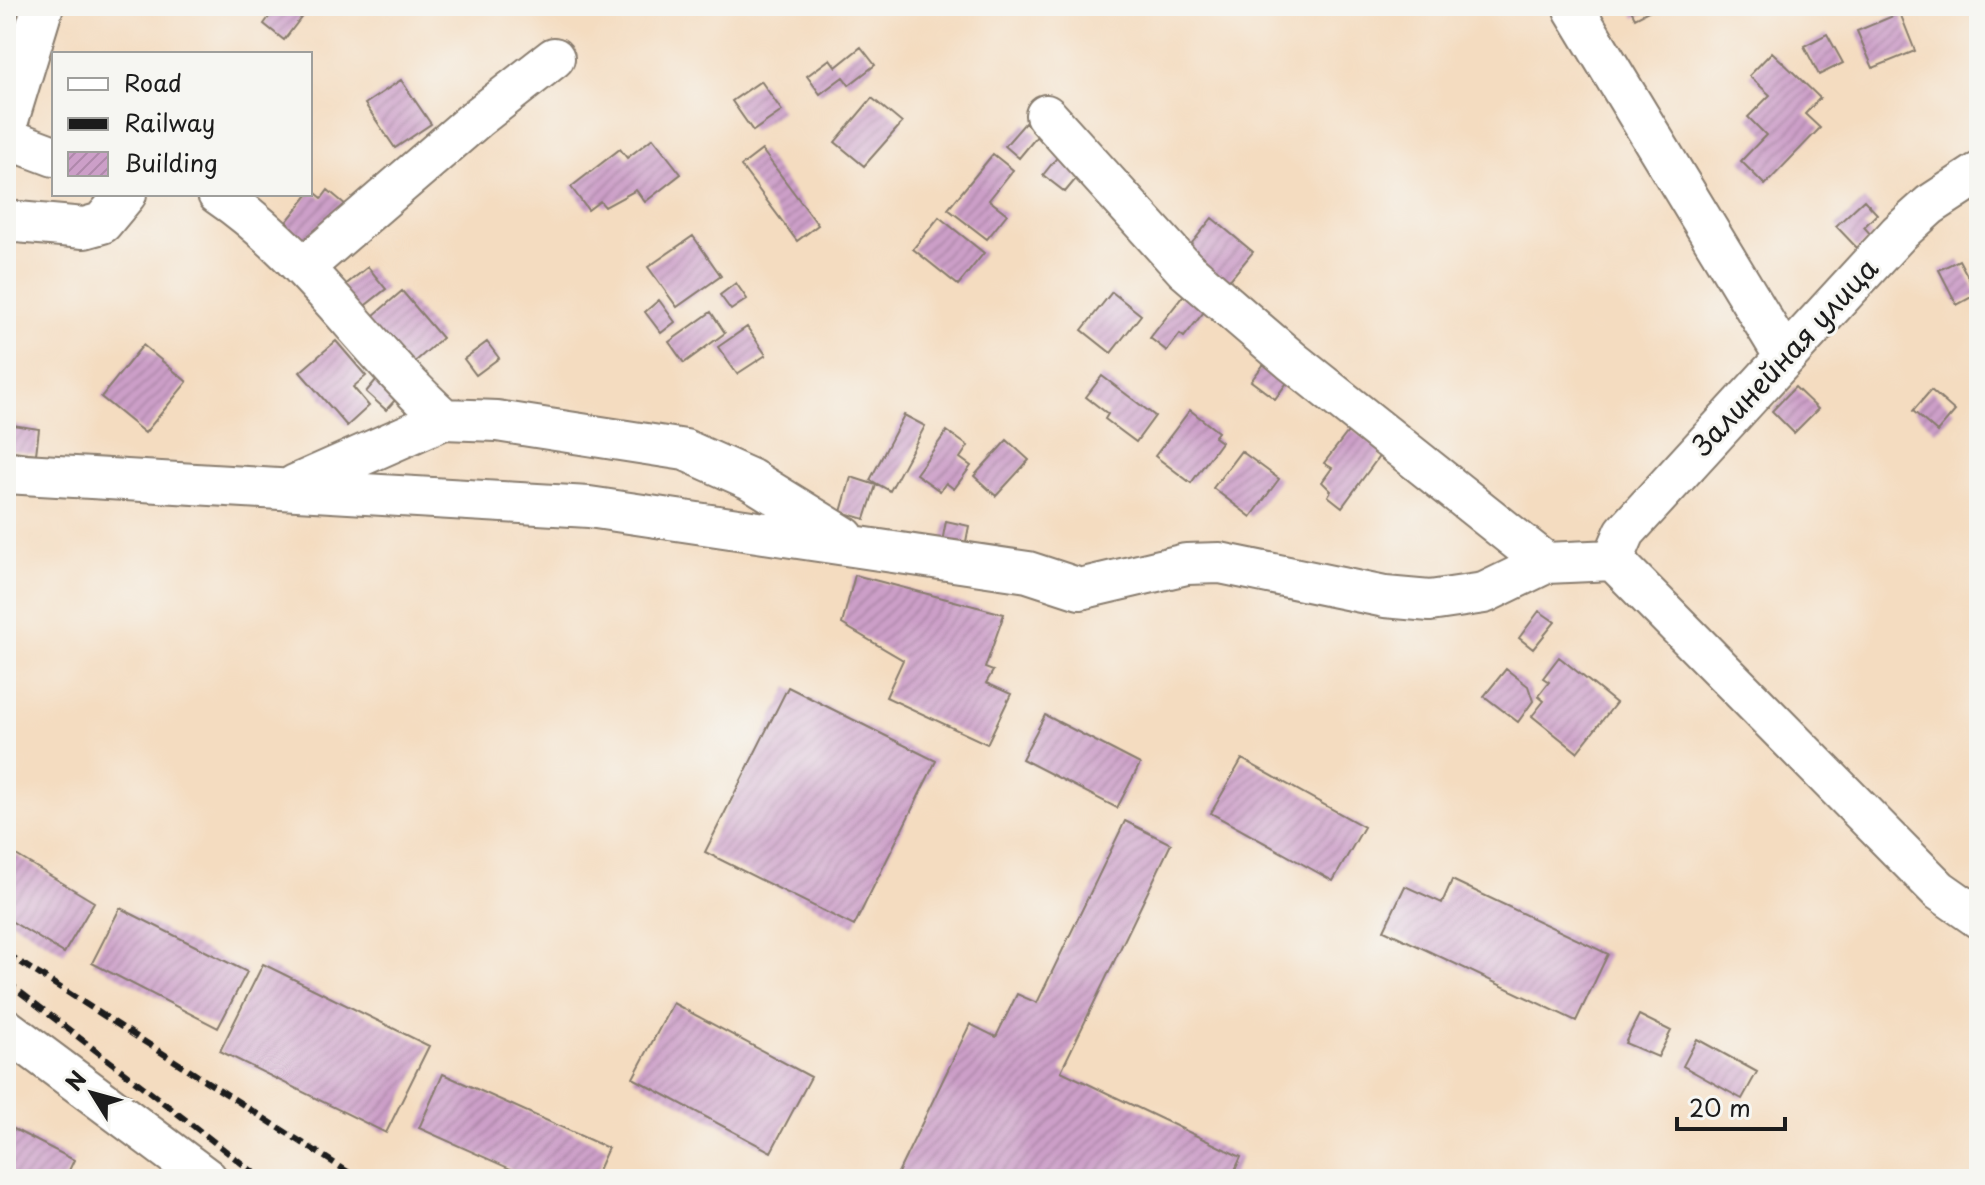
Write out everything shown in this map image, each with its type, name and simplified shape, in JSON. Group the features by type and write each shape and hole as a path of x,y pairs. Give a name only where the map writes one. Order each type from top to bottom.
{"street":[{"path":"6,127 43,6"},
{"path":"1574,9 1785,357"},
{"path":"303,268 476,119 554,58"},
{"path":"1046,115 1185,269 1292,361 1546,563"},
{"path":"6,138 52,155"},
{"name":"Залинейная улица","path":"1613,560 1625,532 1906,226 1930,205 1979,173"},
{"path":"6,221 84,228 102,223 124,196"},
{"path":"220,196 303,268 400,377 444,419"},
{"path":"288,488 444,419 497,421 685,450 750,479 860,547"},
{"path":"6,473 589,507 1028,572 1080,589 1201,563 1385,597 1430,601 1484,593 1546,563 1613,560 1939,890 1979,918"},
{"path":"6,1029 207,1179"}],"building":[{"path":"277,6 310,6 284,40 264,24"},
{"path":"1629,6 1658,6 1635,18"},
{"path":"1900,13 1915,51 1873,68 1857,31"},
{"path":"1827,34 1843,63 1819,75 1804,46"},
{"path":"861,47 875,65 849,85 843,77 820,94 807,76 830,59 836,67"},
{"path":"1772,52 1820,98 1805,114 1820,128 1765,185 1741,161 1766,135 1748,117 1770,95 1749,76"},
{"path":"401,80 431,124 395,148 365,104"},
{"path":"761,81 782,111 753,131 732,101"},
{"path":"872,98 902,123 864,166 835,142"},
{"path":"1025,123 1038,135 1019,158 1005,146"},
{"path":"653,138 681,174 645,202 636,190 605,207 600,201 588,210 571,187 620,149 627,158"},
{"path":"762,150 818,225 797,241 741,166"},
{"path":"1063,150 1085,168 1065,192 1043,175"},
{"path":"993,154 1013,170 989,200 1007,214 987,239 948,209"},
{"path":"312,190 322,198 328,190 346,205 306,252 279,231 307,196 312,196"},
{"path":"1864,200 1877,214 1864,227 1872,236 1858,249 1836,226"},
{"path":"939,217 984,253 958,285 913,249"},
{"path":"1212,218 1253,252 1224,287 1184,253"},
{"path":"693,236 721,276 677,307 648,267"},
{"path":"1959,260 1977,294 1957,305 1939,270"},
{"path":"368,267 386,289 357,312 339,290"},
{"path":"736,283 747,299 731,310 720,295"},
{"path":"402,291 442,338 408,368 366,322"},
{"path":"1112,292 1141,315 1111,353 1082,330"},
{"path":"1186,292 1207,308 1184,337 1180,334 1167,351 1150,338"},
{"path":"659,300 675,322 661,333 645,312"},
{"path":"711,312 725,333 684,363 669,342"},
{"path":"747,327 766,355 737,374 718,347"},
{"path":"336,341 366,376 353,387 369,406 347,426 300,372"},
{"path":"487,342 499,358 476,375 464,359"},
{"path":"143,345 187,382 145,433 101,397"},
{"path":"1267,360 1291,377 1275,399 1251,381"},
{"path":"1102,376 1155,416 1136,442 1105,419 1108,414 1086,397"},
{"path":"376,380 396,399 386,410 366,392"},
{"path":"1795,387 1818,409 1794,433 1772,411"},
{"path":"1931,390 1955,411 1937,432 1913,411"},
{"path":"1190,410 1218,432 1214,437 1221,442 1191,483 1155,456"},
{"path":"904,415 925,426 890,491 870,480"},
{"path":"6,424 39,429 36,454 6,450"},
{"path":"1351,428 1383,451 1342,507 1328,496 1331,491 1322,482 1332,468 1324,463"},
{"path":"947,431 968,446 960,458 971,466 954,489 946,483 940,491 916,474"},
{"path":"1007,440 1029,460 996,496 974,476"},
{"path":"1241,451 1279,479 1251,517 1213,488"},
{"path":"851,477 876,485 865,519 841,512"},
{"path":"946,521 969,526 965,547 942,542"},
{"path":"855,575 1004,614 985,668 993,671 986,683 1011,694 987,744 886,697 903,660 842,624"},
{"path":"1539,611 1555,622 1533,649 1519,638"},
{"path":"1559,657 1616,703 1577,752 1532,716 1544,701 1538,696 1549,682 1543,678"},
{"path":"1506,669 1528,686 1533,701 1518,722 1484,696"},
{"path":"788,687 936,761 854,926 705,852"},
{"path":"1045,715 1140,764 1117,808 1022,759"},
{"path":"1242,759 1364,827 1333,881 1211,813"},
{"path":"1125,821 1171,844 1061,1071 1241,1157 1231,1179 895,1179 970,1024 996,1037 1017,994 1037,1003"},
{"path":"6,849 94,902 64,953 6,918"},
{"path":"1452,880 1608,954 1576,1021 1384,930 1405,886 1442,903"},
{"path":"120,908 247,972 218,1028 92,963"},
{"path":"263,964 429,1046 386,1133 220,1051"},
{"path":"673,1003 811,1077 771,1152 633,1078"},
{"path":"1639,1015 1671,1031 1658,1057 1625,1043"},
{"path":"1697,1039 1757,1072 1742,1099 1683,1066"},
{"path":"443,1074 608,1148 594,1179 533,1179 419,1128"},
{"path":"6,1125 74,1160 65,1179 6,1179"}],"railway":[{"path":"6,953 359,1179"},
{"path":"6,981 262,1179"}]}
